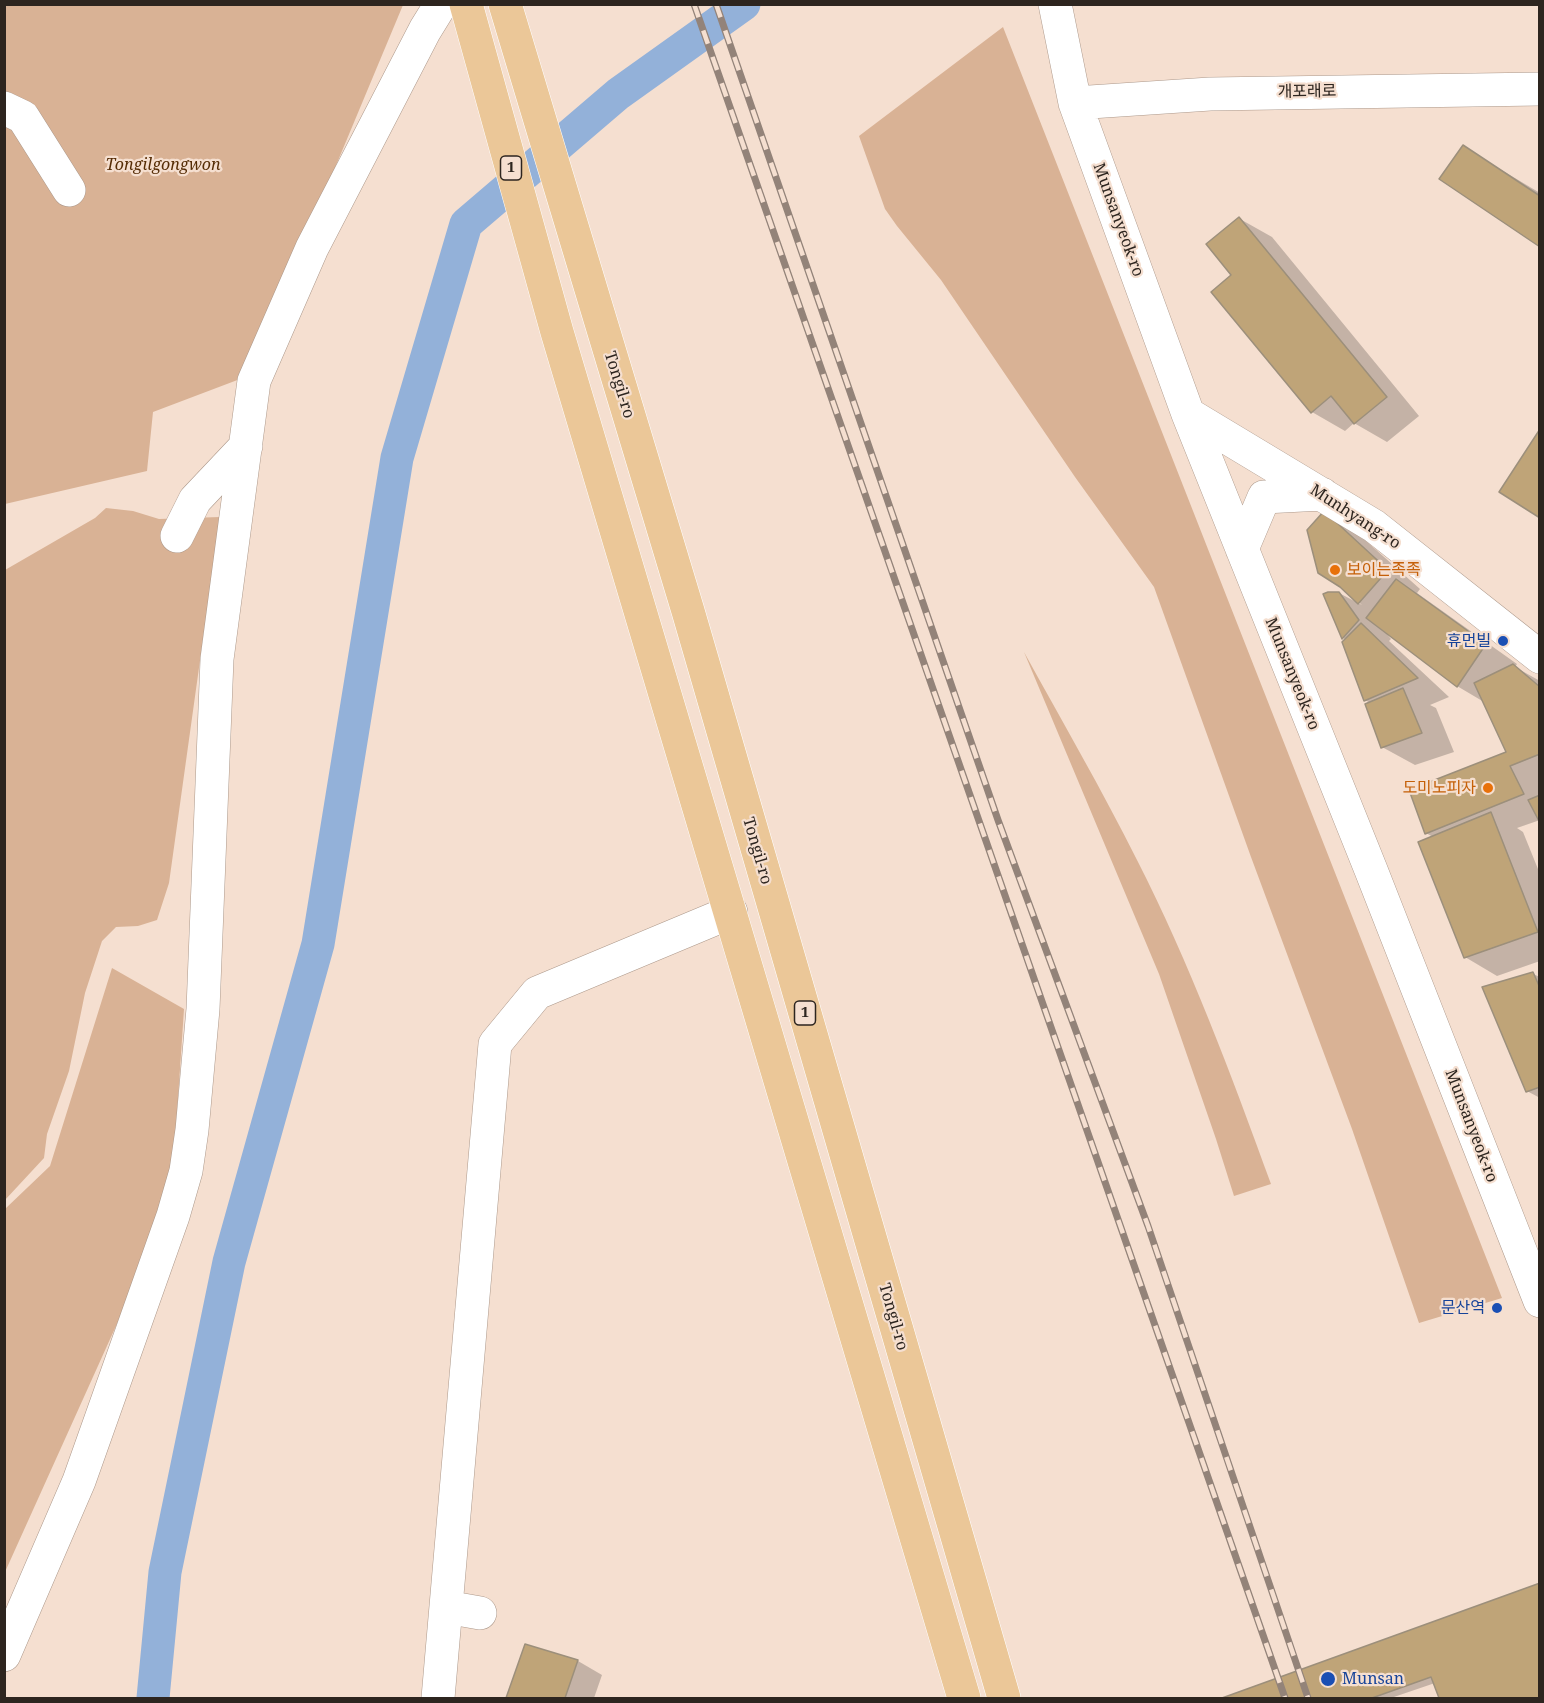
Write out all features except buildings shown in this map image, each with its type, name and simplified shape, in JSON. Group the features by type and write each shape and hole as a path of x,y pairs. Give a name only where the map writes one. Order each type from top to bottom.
{"main road":[{"name":"1","path":"466,4 557,332 964,1698"},
{"name":"Tongil-ro","path":"505,4 691,622 1004,1698"}],"street":[{"path":"4,1655 79,1481 174,1216 186,1171 203,1009 217,659 254,381 312,248 425,30 441,4"},
{"name":"Munsanyeok-ro","path":"1055,4 1075,103 1188,414 1371,870 1539,1301"},
{"name":"개포래로","path":"1075,103 1210,94 1539,89"},
{"path":"4,108 23,117 69,190"},
{"name":"Munhyang-ro","path":"1188,414 1374,526 1539,657"},
{"path":"177,536 195,500 246,446"},
{"path":"1242,549 1264,497 1322,494"},
{"path":"438,1698 495,1044 537,993 731,912"},
{"path":"446,1607 480,1613"}],"green space":[{"name":"Tongilgongwon","path":"4,5 403,5 248,376 153,412 147,471 5,504"},
{"path":"1003,27 1502,1298 1419,1323 1352,1129 1154,587 1075,477 941,280 885,209 859,136"},
{"path":"106,508 133,511 159,519 220,517 169,883 157,920 138,926 116,927 102,941 85,993 69,1071 47,1134 44,1158 5,1200 5,570 95,518"},
{"path":"1024,652 1110,808 1175,939 1209,1020 1271,1184 1234,1196 1159,974"},
{"path":"112,968 184,1009 171,1204 5,1572 5,1209 50,1166"}],"waterway":[{"path":"153,1698 165,1572 229,1262 318,944 397,458 466,224 618,94 744,4"}],"railway":[{"path":"694,4 1285,1698"},
{"path":"716,4 998,820 1148,1226 1308,1698"}],"place":[{"name":"보이는족족","path":"1335,570"},
{"name":"휴먼빌","path":"1503,641"},
{"name":"도미노피자","path":"1488,788"},
{"name":"문산역","path":"1497,1308"},
{"name":"Munsan","path":"1328,1679"}]}
